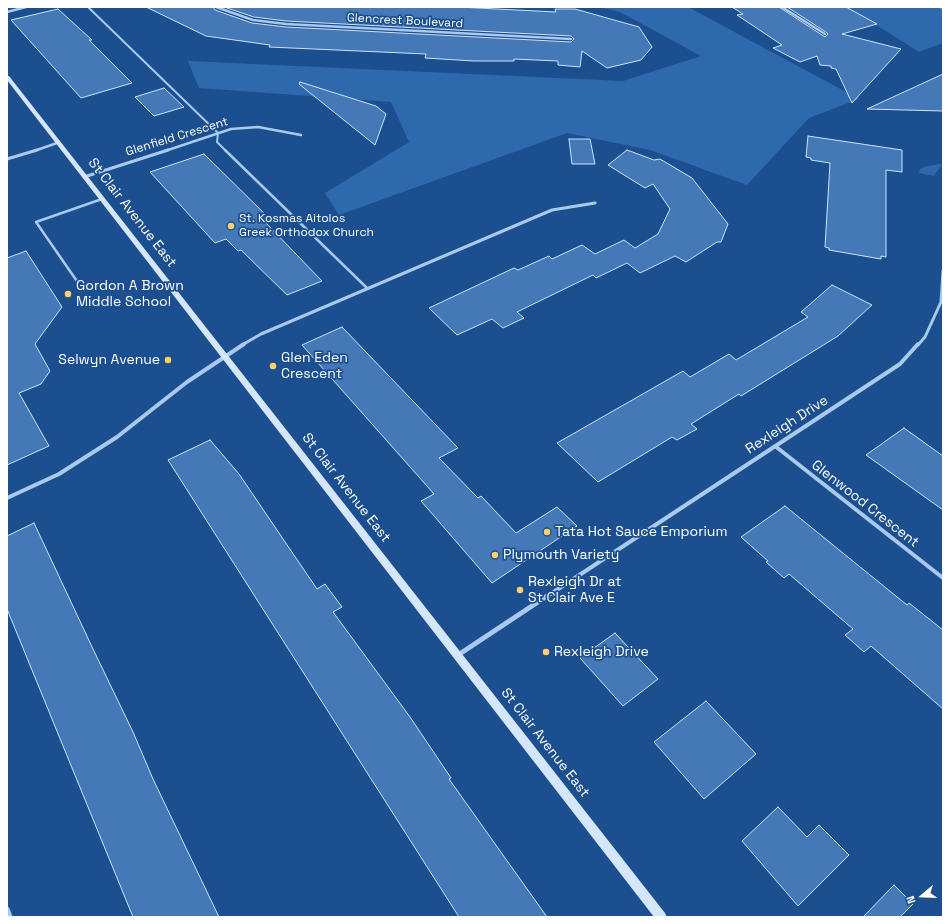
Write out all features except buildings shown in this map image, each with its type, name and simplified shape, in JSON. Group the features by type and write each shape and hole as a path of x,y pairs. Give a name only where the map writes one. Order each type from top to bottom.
{"main road":[{"name":"St Clair Avenue East","path":"7,77 662,917"}],"street":[{"path":"7,12 26,7"},
{"name":"Glencrest Boulevard","path":"216,7 253,20 286,24 571,39"},
{"path":"782,7 825,34"},
{"name":"Glenfield Crescent","path":"84,177 218,133 242,127 258,127 301,135"},
{"path":"7,159 57,143"},
{"path":"7,498 59,474 117,437 187,382 224,356 261,334 552,210 595,203"},
{"name":"Rexleigh Drive","path":"457,655 900,364 925,337 940,302 943,271"},
{"name":"Glenwood Crescent","path":"775,446 943,578"},
{"path":"7,909 10,917"}],"lane":[{"path":"88,7 218,133 217,142 367,288"},
{"path":"81,287 36,222 102,199"}],"shaded area":[{"path":"599,7 688,7 859,99 809,118 747,185 650,150 567,133 339,215 325,193 409,142 391,102 199,88 188,61 623,81 701,56 620,12"},
{"path":"848,7 943,7 943,43 919,52"},
{"path":"942,164 934,176 919,173 920,169 924,167"}],"place":[{"name":"St. Kosmas Aitolos Greek Orthodox Church","path":"231,226"},
{"name":"Gordon A Brown Middle School","path":"68,294"},
{"name":"Selwyn Avenue","path":"168,360"},
{"name":"Glen Eden Crescent","path":"273,366"},
{"name":"Tata Hot Sauce Emporium","path":"547,532"},
{"name":"Plymouth Variety","path":"495,555"},
{"name":"Rexleigh Dr at St Clair Ave E","path":"520,590"},
{"name":"Rexleigh Drive","path":"546,652"}]}
